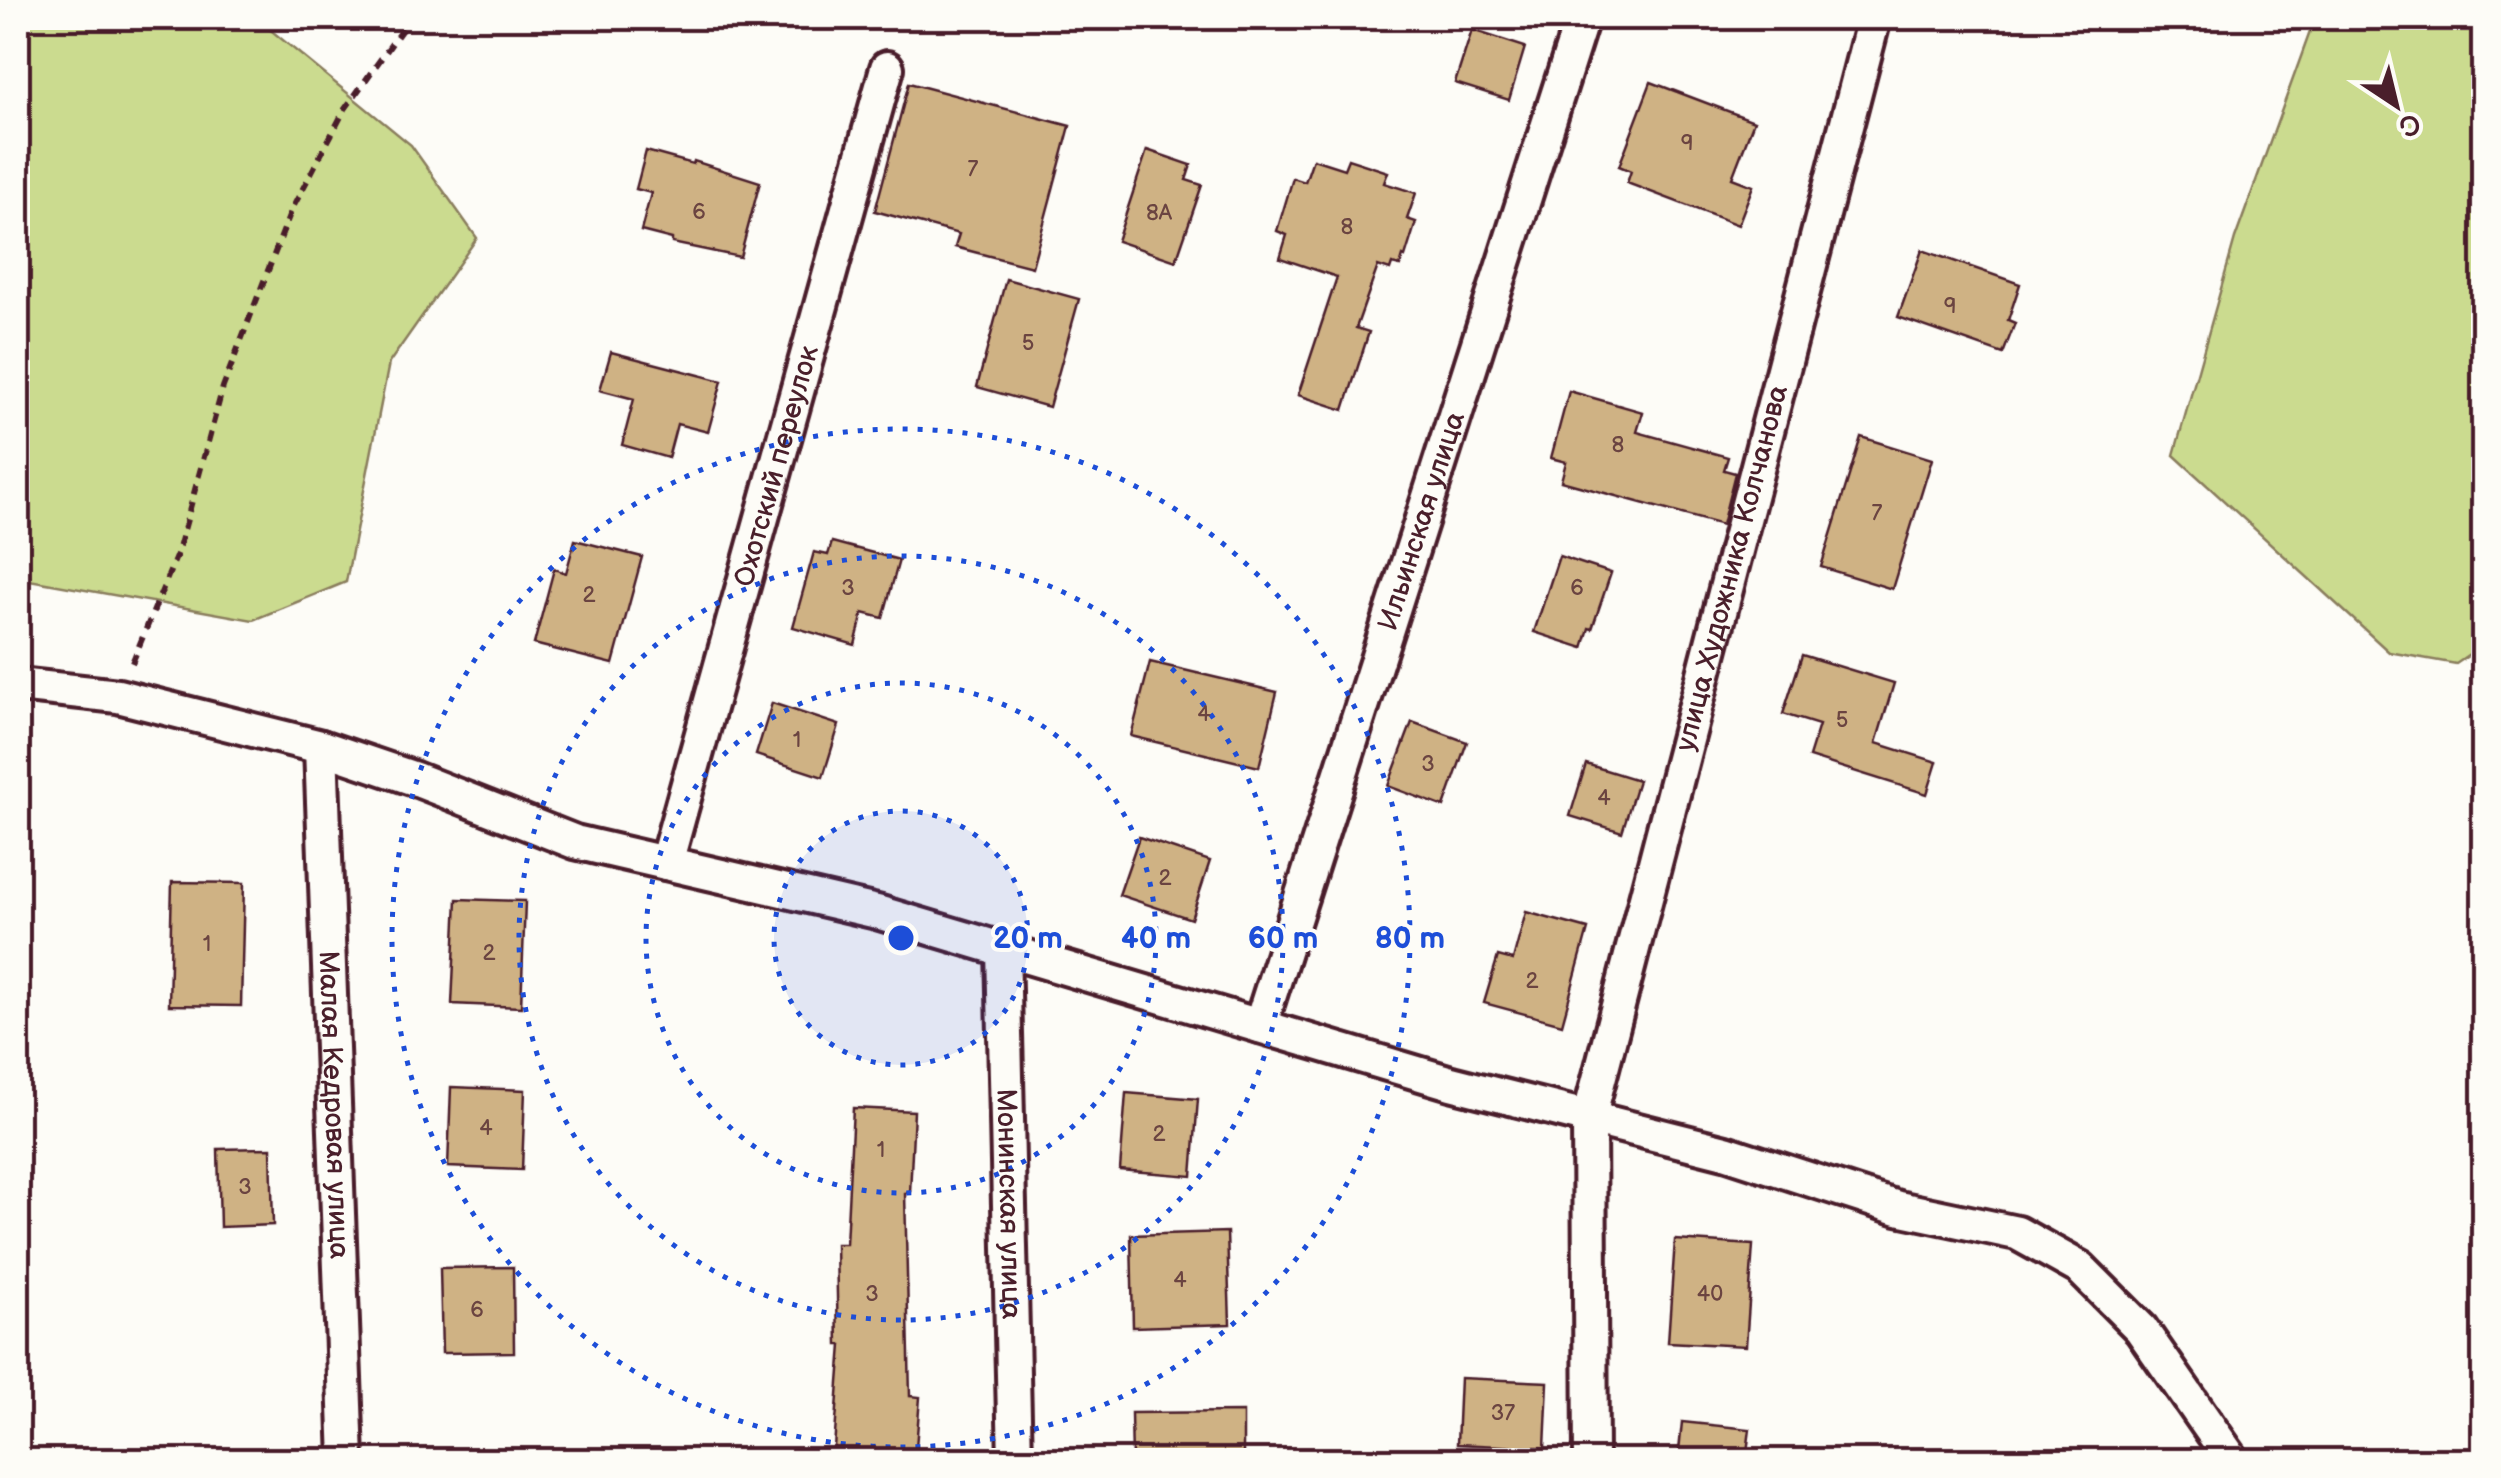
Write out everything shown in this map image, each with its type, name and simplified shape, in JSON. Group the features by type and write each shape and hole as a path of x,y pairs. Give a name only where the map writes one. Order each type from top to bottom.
{"street":[{"name":"Ильинская улица","path":"1260,1026 1582,18"},
{"name":"улица Художника Колчанова","path":"1592,1460 1589,1118 1874,18"},
{"name":"Охотский переулок","path":"666,863 887,68"},
{"path":"18,684 118,696 321,747 575,842 877,912 1450,1083 1724,1152 1898,1208 2017,1233 2080,1268 2141,1329 2232,1460"},
{"name":"Малая Кедровая улица","path":"321,747 347,1460"},
{"name":"Монинская улица","path":"1004,950 1015,1460"}],"path":[{"path":"118,696 178,552 223,387 291,211 345,109 410,18"}],"green space":[{"path":"18,18 256,18 411,145 477,238 389,363 346,582 253,620 18,578"},
{"path":"2315,18 2483,18 2484,645 2456,664 2389,652 2174,455 2235,239"}],"building":[{"path":"1472,30 1525,47 1509,100 1455,83"},
{"path":"1651,82 1754,121 1732,178 1753,186 1738,225 1627,183 1631,171 1619,166"},
{"path":"909,83 1070,126 1032,267 955,247 959,234 875,211"},
{"path":"1147,150 1191,165 1186,180 1202,185 1176,261 1117,241"},
{"path":"646,151 760,182 740,257 672,243 672,239 641,231 651,193 636,189"},
{"path":"1313,159 1344,169 1348,159 1388,172 1384,183 1416,193 1407,219 1416,222 1405,257 1400,266 1392,264 1390,270 1378,266 1356,328 1369,332 1344,410 1298,395 1337,277 1280,258 1287,235 1277,231 1293,178 1305,182"},
{"path":"1922,250 2020,284 2008,320 2015,323 2003,354 1898,317"},
{"path":"1006,279 1079,299 1049,407 977,387"},
{"path":"611,352 722,381 708,432 677,424 668,458 622,445 634,399 600,390"},
{"path":"1569,391 1643,412 1637,432 1728,457 1724,470 1735,473 1722,525 1561,481 1566,462 1551,458"},
{"path":"1861,437 1932,459 1892,589 1821,567"},
{"path":"575,540 642,557 613,664 534,644 554,569 566,573"},
{"path":"832,542 899,560 883,618 863,613 855,645 793,627 814,552 828,555"},
{"path":"1559,556 1611,573 1583,648 1534,632"},
{"path":"1802,655 1894,683 1876,743 1937,762 1927,794 1809,757 1819,725 1783,714"},
{"path":"1150,662 1277,692 1259,767 1131,736"},
{"path":"772,703 839,725 823,777 756,755"},
{"path":"1412,722 1467,742 1444,807 1388,786"},
{"path":"1586,764 1638,780 1622,832 1570,816"},
{"path":"1139,837 1210,861 1191,919 1119,895"},
{"path":"172,882 244,883 241,1006 169,1005"},
{"path":"457,899 525,901 521,1007 452,1004"},
{"path":"1526,912 1588,929 1562,1024 1484,1003 1498,956 1513,960"},
{"path":"451,1087 525,1090 522,1170 448,1167"},
{"path":"1126,1093 1198,1099 1192,1176 1120,1170"},
{"path":"853,1108 914,1111 910,1193 905,1193 910,1396 920,1397 915,1460 833,1460 842,1345 838,1345 836,1244 846,1244"},
{"path":"271,1148 273,1225 220,1227 218,1149"},
{"path":"1227,1232 1230,1324 1133,1327 1131,1235"},
{"path":"1675,1240 1753,1245 1746,1346 1668,1342"},
{"path":"513,1267 514,1352 442,1353 440,1268"},
{"path":"1460,1378 1548,1382 1545,1448 1457,1444"},
{"path":"1243,1412 1243,1460 1132,1460 1131,1413"},
{"path":"1682,1422 1750,1429 1746,1460 1678,1460"}]}
